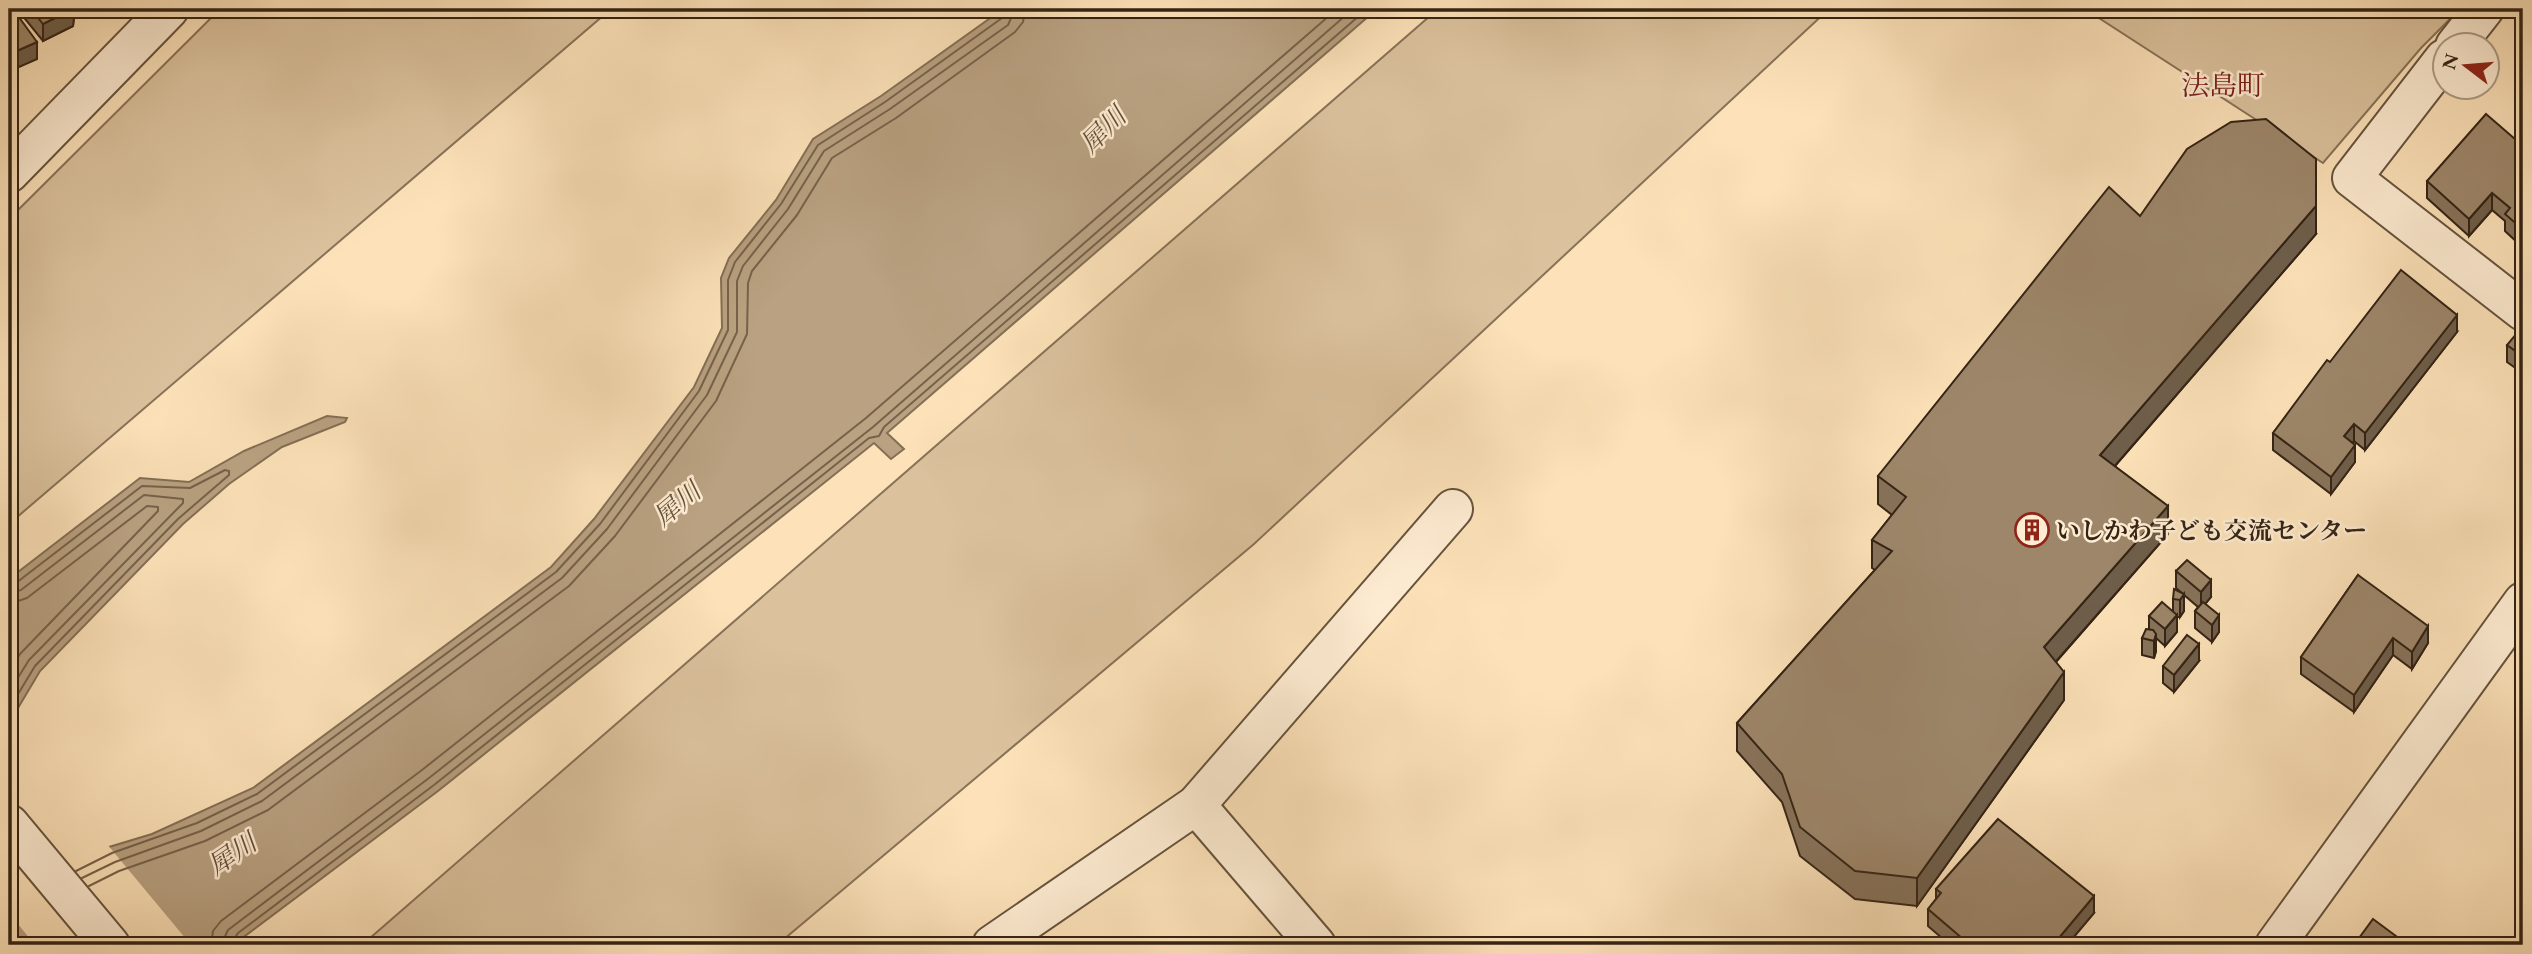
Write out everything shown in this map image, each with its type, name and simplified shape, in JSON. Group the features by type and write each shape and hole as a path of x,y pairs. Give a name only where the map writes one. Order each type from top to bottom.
{"street":[{"path":"2466,32 2484,9"},
{"path":"9,173 166,10"},
{"path":"2430,78 2352,178 2523,311"},
{"path":"992,945 1196,805 1453,509"},
{"path":"2275,945 2523,602"},
{"path":"1196,805 1316,945"},
{"path":"9,824 110,945"}],"shaded area":[{"path":"220,9 611,9 9,524 9,219"},
{"path":"1438,9 1829,9 1254,544 777,945 362,945"},
{"path":"2085,9 2460,9 2437,32 2430,32 2430,39 2323,163"}],"water":[{"name":"犀川","path":"1003,9 1377,9 887,433 904,449 891,459 874,443 438,791 233,945 9,945 9,897 109,847 152,834 253,788 551,567 594,519 694,387 722,328 721,278 729,258 776,200 813,139 881,96"},
{"path":"327,416 347,418 345,422 282,447 229,484 183,524 40,671 9,723 9,579 140,478 189,482 244,451"}],"pier":[{"path":"107,844 191,945 35,945 9,913 9,893"}],"building":[{"path":"9,9 13,9 37,42 10,54"},
{"path":"31,9 73,9 43,24"},
{"path":"2486,114 2523,146 2521,228 2505,214 2510,208 2492,193 2469,219 2427,181"},
{"name":"いしかわ子ども交流センター","path":"2266,119 2316,159 2316,206 2100,455 2168,506 2044,647 2064,672 1917,878 1855,871 1800,827 1782,774 1737,723 1892,551 1872,540 1906,497 1878,476 2109,187 2140,216 2187,149 2231,122"},
{"path":"2401,270 2457,315 2365,433 2354,424 2344,436 2355,445 2331,477 2273,433 2327,360 2330,362"},
{"path":"2517,333 2523,337 2521,355 2507,345"},
{"path":"2187,560 2211,580 2201,592 2176,571"},
{"path":"2358,575 2428,626 2412,652 2393,638 2354,695 2301,657"},
{"path":"2174,589 2184,594 2180,600 2173,599"},
{"path":"2162,602 2177,615 2165,629 2149,616"},
{"path":"2203,602 2219,615 2212,625 2195,611"},
{"path":"2146,629 2153,630 2156,634 2154,641 2142,638"},
{"path":"2187,635 2199,644 2174,675 2163,666"},
{"path":"1998,819 2094,896 2053,945 1970,945 1928,909 1941,893 1936,889"},
{"path":"2373,919 2408,945 2354,945"}],"place":[{"name":"いしかわ子ども交流センター","path":"2032,530"}],"district":[{"name":"法島町","path":"2223,85"}]}
